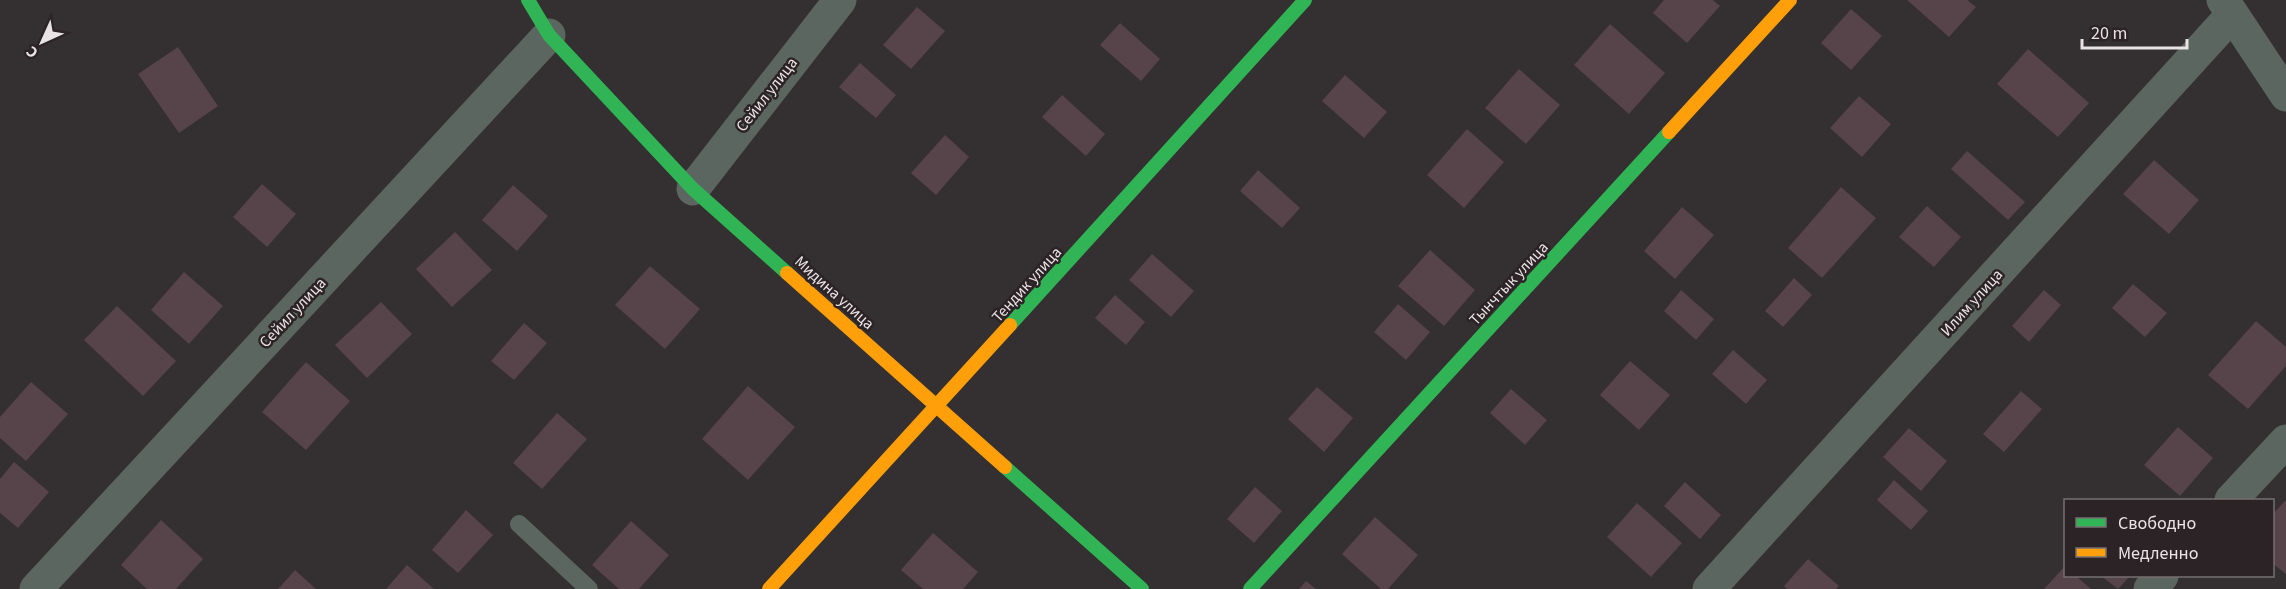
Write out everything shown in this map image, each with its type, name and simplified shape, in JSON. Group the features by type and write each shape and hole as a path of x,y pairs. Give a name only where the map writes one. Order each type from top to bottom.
{"street":[{"name":"Мидина улица","path":"528,0 549,35 693,189 1142,589"},
{"name":"Сейил улица","path":"693,189 840,0"},
{"name":"Тендик улица","path":"769,589 938,406 1305,0"},
{"name":"Тынчтык улица","path":"1250,589 1790,0"},
{"path":"2227,8 2286,95"},
{"name":"Илим улица","path":"1709,589 2227,8"},
{"name":"Сейил улица","path":"36,589 549,35"},
{"path":"2233,499 2286,441"},
{"path":"2150,589 2161,577"}],"lane":[{"path":"519,524 590,589"}],"building":[{"path":"1664,0 1713,0 1720,6 1687,43 1653,13"},
{"path":"1907,0 1967,0 1976,7 1949,37"},
{"path":"917,7 945,31 911,69 883,45"},
{"path":"1851,9 1882,36 1851,70 1821,43"},
{"path":"1120,23 1160,59 1141,81 1100,45"},
{"path":"1610,24 1665,73 1629,114 1574,65"},
{"path":"178,47 218,106 179,133 138,74"},
{"path":"2028,49 2089,103 2058,137 1997,84"},
{"path":"860,63 896,95 876,118 839,87"},
{"path":"1519,69 1560,105 1526,144 1485,108"},
{"path":"1345,75 1387,112 1364,138 1322,101"},
{"path":"1062,95 1105,134 1086,156 1042,117"},
{"path":"1859,96 1891,124 1862,157 1830,128"},
{"path":"1467,129 1504,162 1464,208 1427,175"},
{"path":"945,135 969,157 936,195 911,173"},
{"path":"1967,151 2025,202 2008,220 1951,169"},
{"path":"2154,160 2199,200 2169,234 2123,194"},
{"path":"1258,170 1300,208 1282,228 1240,191"},
{"path":"262,184 296,214 267,247 233,217"},
{"path":"513,185 548,216 517,251 482,220"},
{"path":"1841,187 1876,218 1822,278 1788,248"},
{"path":"1927,206 1961,237 1934,267 1899,237"},
{"path":"1682,207 1714,235 1675,279 1644,251"},
{"path":"455,232 492,270 452,307 416,269"},
{"path":"1430,250 1475,290 1444,326 1398,286"},
{"path":"1152,254 1194,291 1171,317 1129,280"},
{"path":"650,266 700,309 665,349 615,305"},
{"path":"184,272 223,306 189,344 151,310"},
{"path":"1794,278 1812,295 1783,327 1765,311"},
{"path":"2133,284 2167,313 2145,337 2112,308"},
{"path":"1681,290 1714,319 1696,340 1664,311"},
{"path":"2044,290 2061,305 2029,342 2012,326"},
{"path":"1115,295 1145,322 1126,345 1095,318"},
{"path":"381,302 412,334 367,378 335,345"},
{"path":"1398,304 1430,332 1406,360 1374,332"},
{"path":"117,306 176,361 143,396 84,340"},
{"path":"2256,321 2286,347 2286,366 2248,409 2208,375"},
{"path":"524,323 547,343 514,380 491,361"},
{"path":"1733,350 1767,380 1746,404 1712,374"},
{"path":"1630,361 1670,395 1639,430 1600,395"},
{"path":"306,362 350,401 306,450 262,412"},
{"path":"31,382 68,414 26,461 0,438 0,417"},
{"path":"748,386 795,427 748,480 702,439"},
{"path":"1317,387 1353,418 1324,452 1288,419"},
{"path":"1511,389 1547,420 1525,445 1490,413"},
{"path":"2021,391 2042,409 2004,452 1983,434"},
{"path":"557,413 587,439 542,489 513,463"},
{"path":"2178,427 2213,458 2180,496 2144,465"},
{"path":"1909,428 1947,461 1921,491 1883,457"},
{"path":"14,462 49,492 18,528 0,513 0,479"},
{"path":"1894,480 1928,511 1911,530 1877,500"},
{"path":"1685,482 1721,515 1700,539 1664,506"},
{"path":"1255,487 1282,511 1254,543 1227,519"},
{"path":"2286,500 2286,574 2274,565 2274,513"},
{"path":"1637,503 1682,543 1651,577 1607,537"},
{"path":"466,510 493,535 458,573 432,550"},
{"path":"1375,517 1418,555 1388,589 1381,589 1342,554"},
{"path":"161,520 203,559 176,589 147,589 121,565"},
{"path":"631,521 669,555 639,589 619,589 592,565"},
{"path":"933,533 978,572 963,589 923,589 901,570"},
{"path":"1808,559 1839,586 1836,589 1787,589 1784,586"},
{"path":"407,565 434,589 386,589"},
{"path":"2064,567 2064,577 2077,577 2091,589 2044,589"},
{"path":"295,570 316,589 278,589"},
{"path":"2102,577 2129,577 2118,589"},
{"path":"1306,581 1316,589 1299,589"}],"traffic: fast":[{"path":"528,0 549,35 693,189 787,273"},
{"path":"1010,325 1305,0"},
{"path":"1250,589 1669,132"},
{"path":"1005,467 1142,589"}],"traffic: slow":[{"path":"1669,132 1790,0"},
{"path":"787,273 1005,467"},
{"path":"769,589 1010,325"}]}
